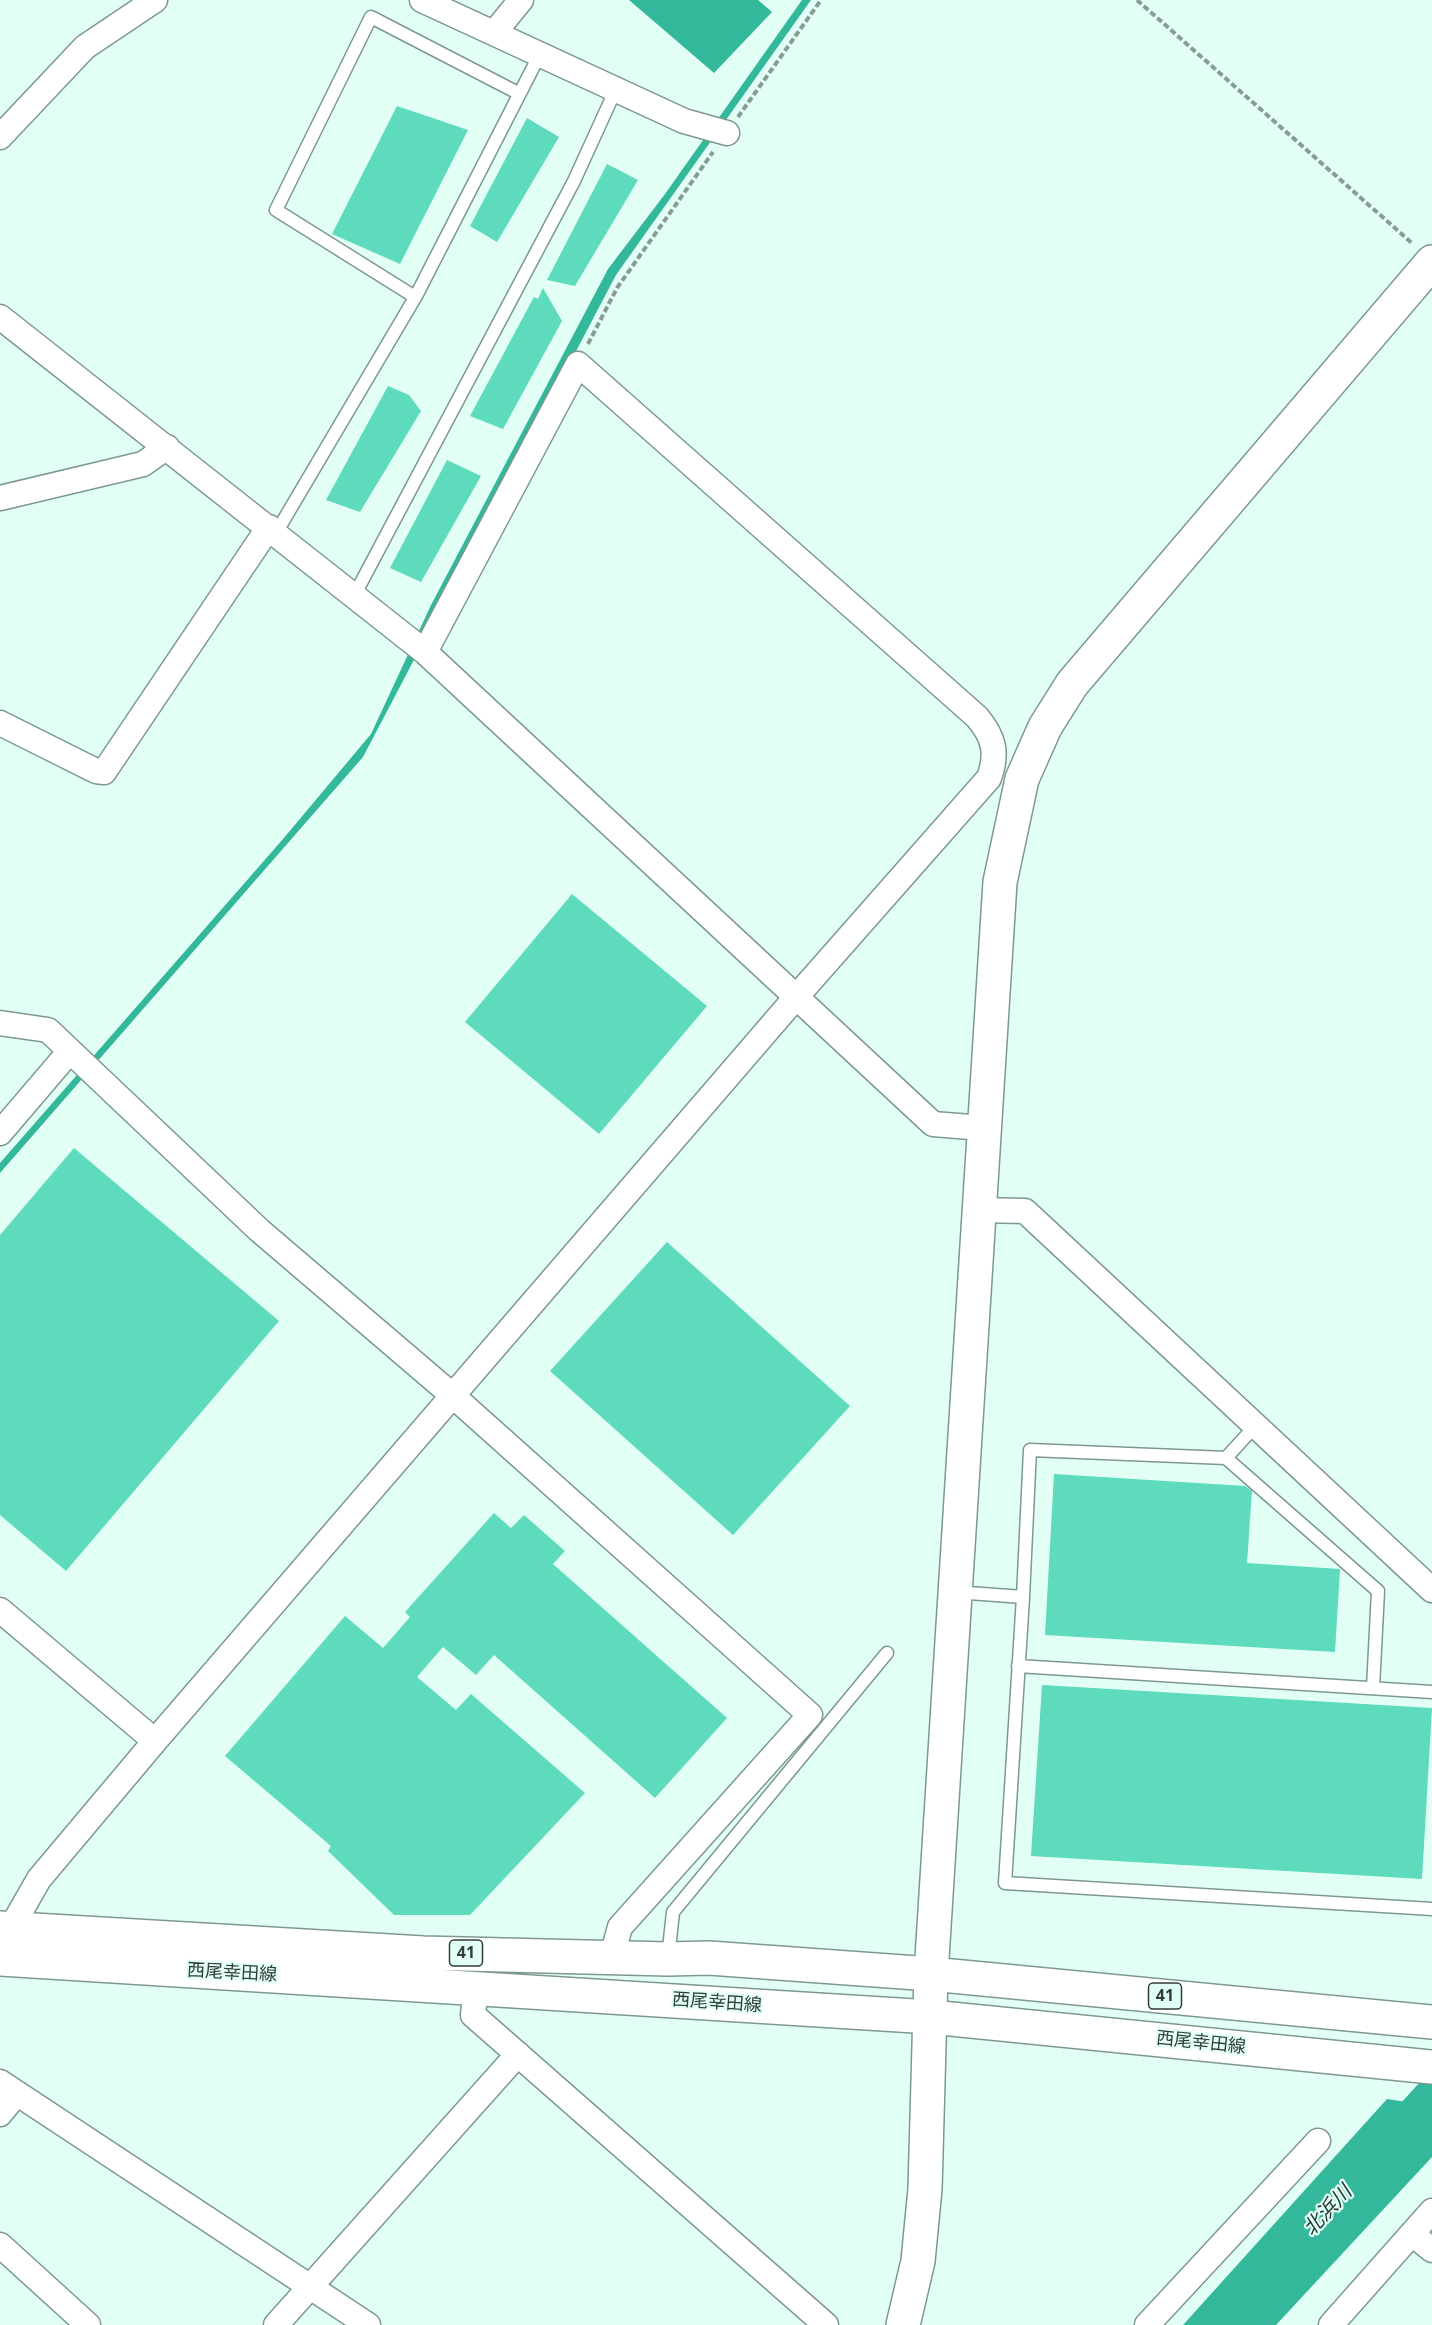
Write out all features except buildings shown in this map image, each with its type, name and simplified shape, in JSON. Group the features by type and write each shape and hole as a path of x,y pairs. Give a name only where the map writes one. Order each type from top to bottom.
{"main road":[{"path":"903,2325 918,2260 925,2189 932,1974 954,1592 1000,882 1008,831 1022,779 1045,727 1072,684 1431,265"},
{"name":"西尾幸田線","path":"5,1928 423,1953 709,1958 932,1974 1432,2022"},
{"name":"西尾幸田線","path":"0,1959 931,2017 1432,2067"}],"street":[{"path":"0,137 85,47 155,0"},
{"path":"422,0 684,121 726,133"},
{"path":"494,33 521,0"},
{"path":"0,316 425,652 933,1124 983,1128"},
{"path":"5,1928 39,1879 155,1741 797,996 989,778 994,764 990,733 977,717 578,364 425,652"},
{"path":"0,498 143,464 167,447"},
{"path":"0,723 96,771 105,772 273,530"},
{"path":"0,1023 48,1030 259,1230 452,1395 810,1716 620,1927 612,1956"},
{"path":"0,1133 70,1051"},
{"path":"978,1210 1025,1211 1257,1424 1432,1590"},
{"path":"0,1610 155,1741"},
{"path":"476,1987 473,2015 826,2325"},
{"path":"276,2325 518,2054"},
{"path":"0,2114 8,2088 368,2325"},
{"path":"1147,2325 1318,2141"},
{"path":"1331,2325 1432,2211"},
{"path":"1413,2234 1432,2250"},
{"path":"0,2245 88,2325"}],"lane":[{"path":"415,297 276,210 371,17 518,93"},
{"path":"273,530 415,297 540,54"},
{"path":"354,596 574,181 616,89"},
{"path":"1226,1458 1257,1424"},
{"path":"1373,1688 1378,1591 1226,1458 1030,1450 1005,1882 1432,1909"},
{"path":"954,1592 1023,1597"},
{"path":"668,1959 674,1912 887,1653"},
{"path":"1018,1666 1432,1692"}],"path":[{"path":"578,364 617,288 821,0"},
{"path":"1137,0 1414,245 1431,265"}],"water":[{"path":"629,0 758,0 772,12 714,73"},
{"path":"802,0 811,0 616,275 363,757 0,1173 0,1163 283,839 371,734 431,605 608,269 665,194"},
{"name":"北浜川","path":"1387,2099 1432,2106 1432,2157 1276,2325 1183,2325"}],"waterway":[{"name":"北浜川","path":"1389,2145 1432,2098"}]}
